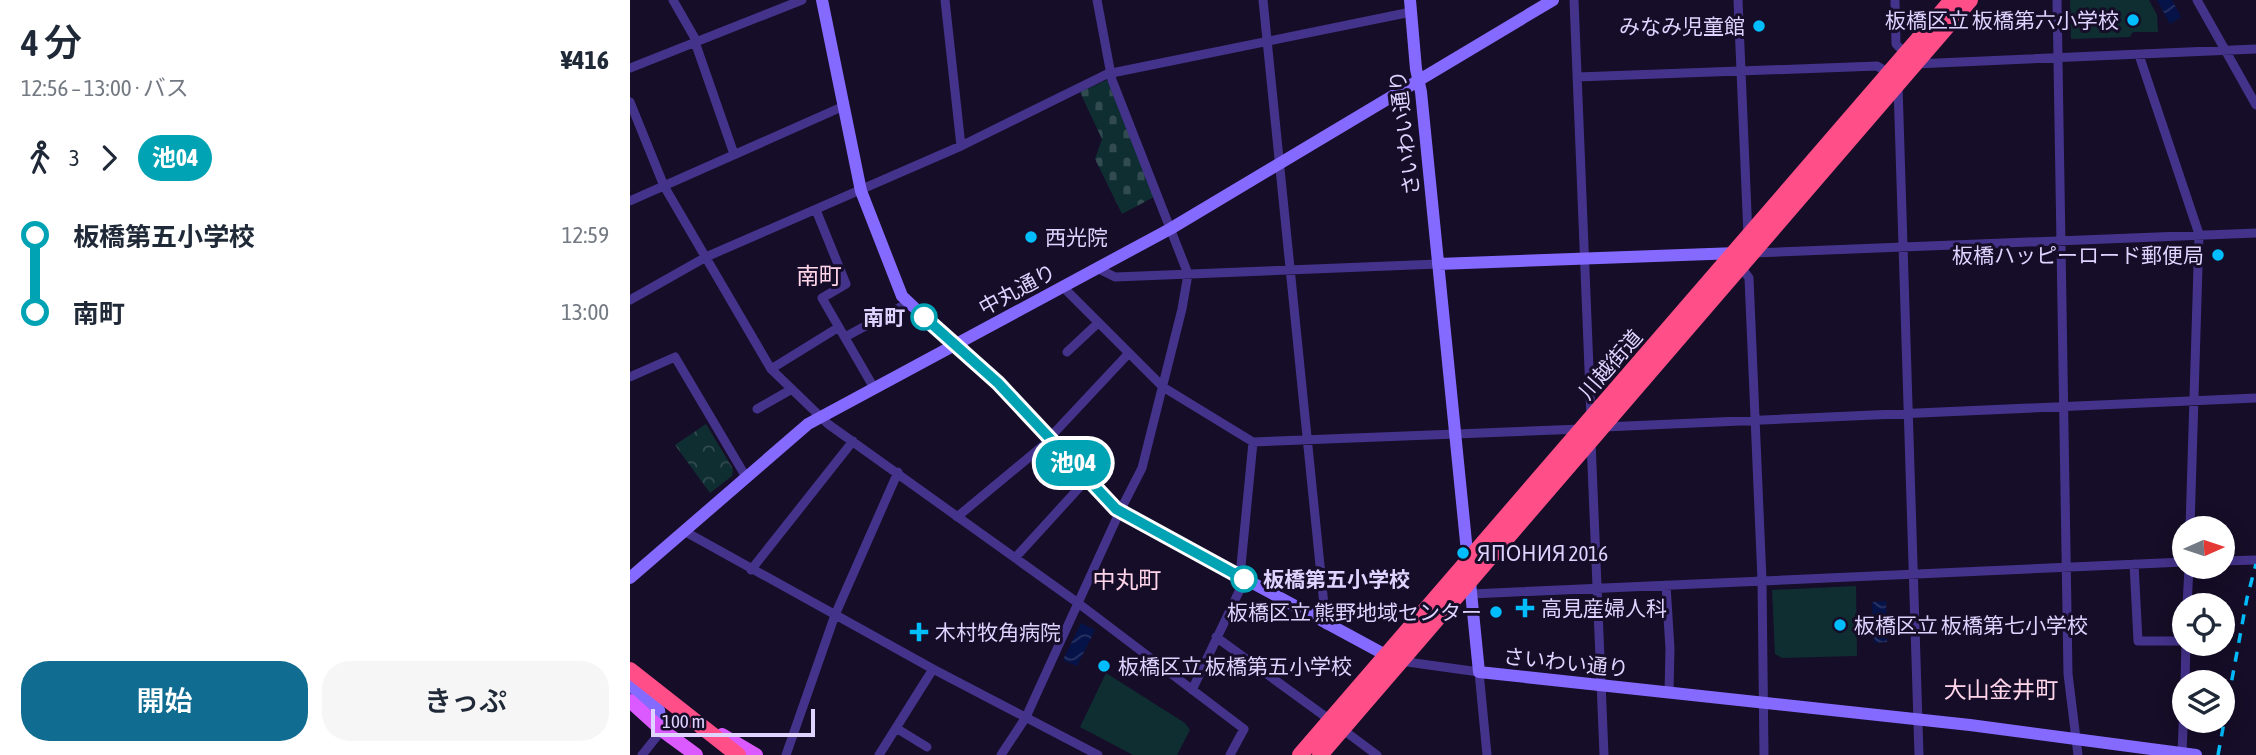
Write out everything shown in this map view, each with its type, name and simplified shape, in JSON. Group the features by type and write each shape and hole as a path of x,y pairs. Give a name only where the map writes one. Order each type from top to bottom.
{"highway":[{"name":"川越街道","path":"1300,755 1336,725 1393,659 1467,562 1591,428 1742,257 1909,60 1952,0"},
{"name":"川越街道","path":"1909,60 1970,0"},
{"name":"川越街道","path":"1742,257 1748,236 1894,78"},
{"name":"川越街道","path":"1393,659 1470,588 1591,428"},
{"path":"631,673 733,755"},
{"path":"631,673 738,755"},
{"name":"川越街道","path":"1320,755 1336,725"}],"main road":[{"path":"631,673 756,755"},
{"path":"630,701 662,730 696,755"},
{"path":"722,734 748,755"}],"street":[{"path":"673,0 696,42 734,154"},
{"path":"630,68 802,0"},
{"path":"822,0 861,191 899,291 908,303 998,383 1120,511 1393,659 1479,672 1487,755"},
{"path":"945,0 961,145"},
{"path":"1001,755 1026,717 1142,468 1188,274 1111,73 1097,0"},
{"path":"1264,0 1326,625"},
{"name":"中丸通り","path":"630,578 803,427 1170,229 1553,0"},
{"path":"1574,0 1604,755"},
{"path":"1738,0 1748,236"},
{"path":"1895,0 1896,44 1909,60 2139,55 2256,49"},
{"path":"2057,0 2068,674 2078,755"},
{"path":"2197,0 2256,105"},
{"path":"630,300 706,257 861,191 1111,73 1268,41 1410,6"},
{"name":"さいわい通り","path":"1410,6 1479,672 1917,719 2189,754"},
{"path":"2139,55 2199,234 2191,516"},
{"path":"1577,77 1877,66 1894,78 1903,247 1919,755"},
{"path":"630,102 664,186 771,369 821,417 1078,603 1244,729 1230,755"},
{"path":"630,201 844,106"},
{"path":"816,210 846,284 822,298 874,388"},
{"path":"1097,268 1115,277 1584,257 1742,257 1903,247 2256,233"},
{"path":"1742,257 1749,278 1762,580 1764,755"},
{"path":"1062,286 1163,387 1252,442 2256,398"},
{"path":"845,337 908,303"},
{"path":"1067,352 1098,323"},
{"path":"771,369 839,327"},
{"path":"953,514 1051,439 1129,354"},
{"path":"630,377 675,357 746,477"},
{"path":"757,409 792,389"},
{"path":"751,570 853,441"},
{"path":"1192,690 1242,578 1252,442"},
{"path":"786,755 835,615 898,472"},
{"path":"1015,558 1087,478"},
{"path":"684,531 933,669 1098,755"},
{"path":"2235,560 2256,559"},
{"path":"1470,588 1598,588 2172,562"},
{"path":"2134,564 2138,641 2172,642"},
{"path":"1666,585 1670,649 1669,692"},
{"path":"1216,638 1377,755"},
{"path":"879,755 933,669"},
{"path":"631,673 659,710 662,730 642,755"},
{"path":"896,728 927,747"},
{"path":"2187,733 2189,754"}],"green space":[{"path":"2070,0 2149,0 2157,15 2158,32 2133,32 2130,37 2071,39"},
{"path":"1107,80 1154,197 1122,214 1095,159 1102,139 1080,92"},
{"path":"706,424 733,469 732,476 710,493 675,445"},
{"path":"1856,586 1857,656 1782,658 1775,654 1772,590"},
{"path":"1106,673 1185,723 1190,730 1177,755 1133,755 1080,727"}],"water":[{"path":"2157,0 2172,0 2181,17 2170,24"},
{"path":"1886,601 1887,642 1874,643 1872,602"},
{"path":"1081,623 1095,630 1077,666 1063,660"}],"railway":[{"path":"2218,755 2247,598 2256,564"}],"bus line":[{"name":"池04","path":"924,317 998,383 1116,509 1244,579"}],"place":[{"name":"板橋区立 板橋第六小学校","path":"2133,20"},
{"name":"みなみ児童館","path":"1759,26"},
{"name":"西光院","path":"1031,237"},
{"name":"板橋ハッピーロード郵便局","path":"2218,255"},
{"name":"南町","path":"924,317"},
{"name":"ЯПОНИЯ 2016","path":"1463,553"},
{"name":"板橋第五小学校","path":"1244,579"},
{"name":"高見産婦人科","path":"1525,608"},
{"name":"板橋区立 熊野地域センター","path":"1496,612"},
{"name":"板橋区立 板橋第七小学校","path":"1840,625"},
{"name":"木村牧角病院","path":"919,632"},
{"name":"板橋区立 板橋第五小学校","path":"1104,666"}],"district":[{"name":"南町","path":"819,276"},
{"name":"中丸町","path":"1127,580"},
{"name":"大山金井町","path":"2001,690"}]}
